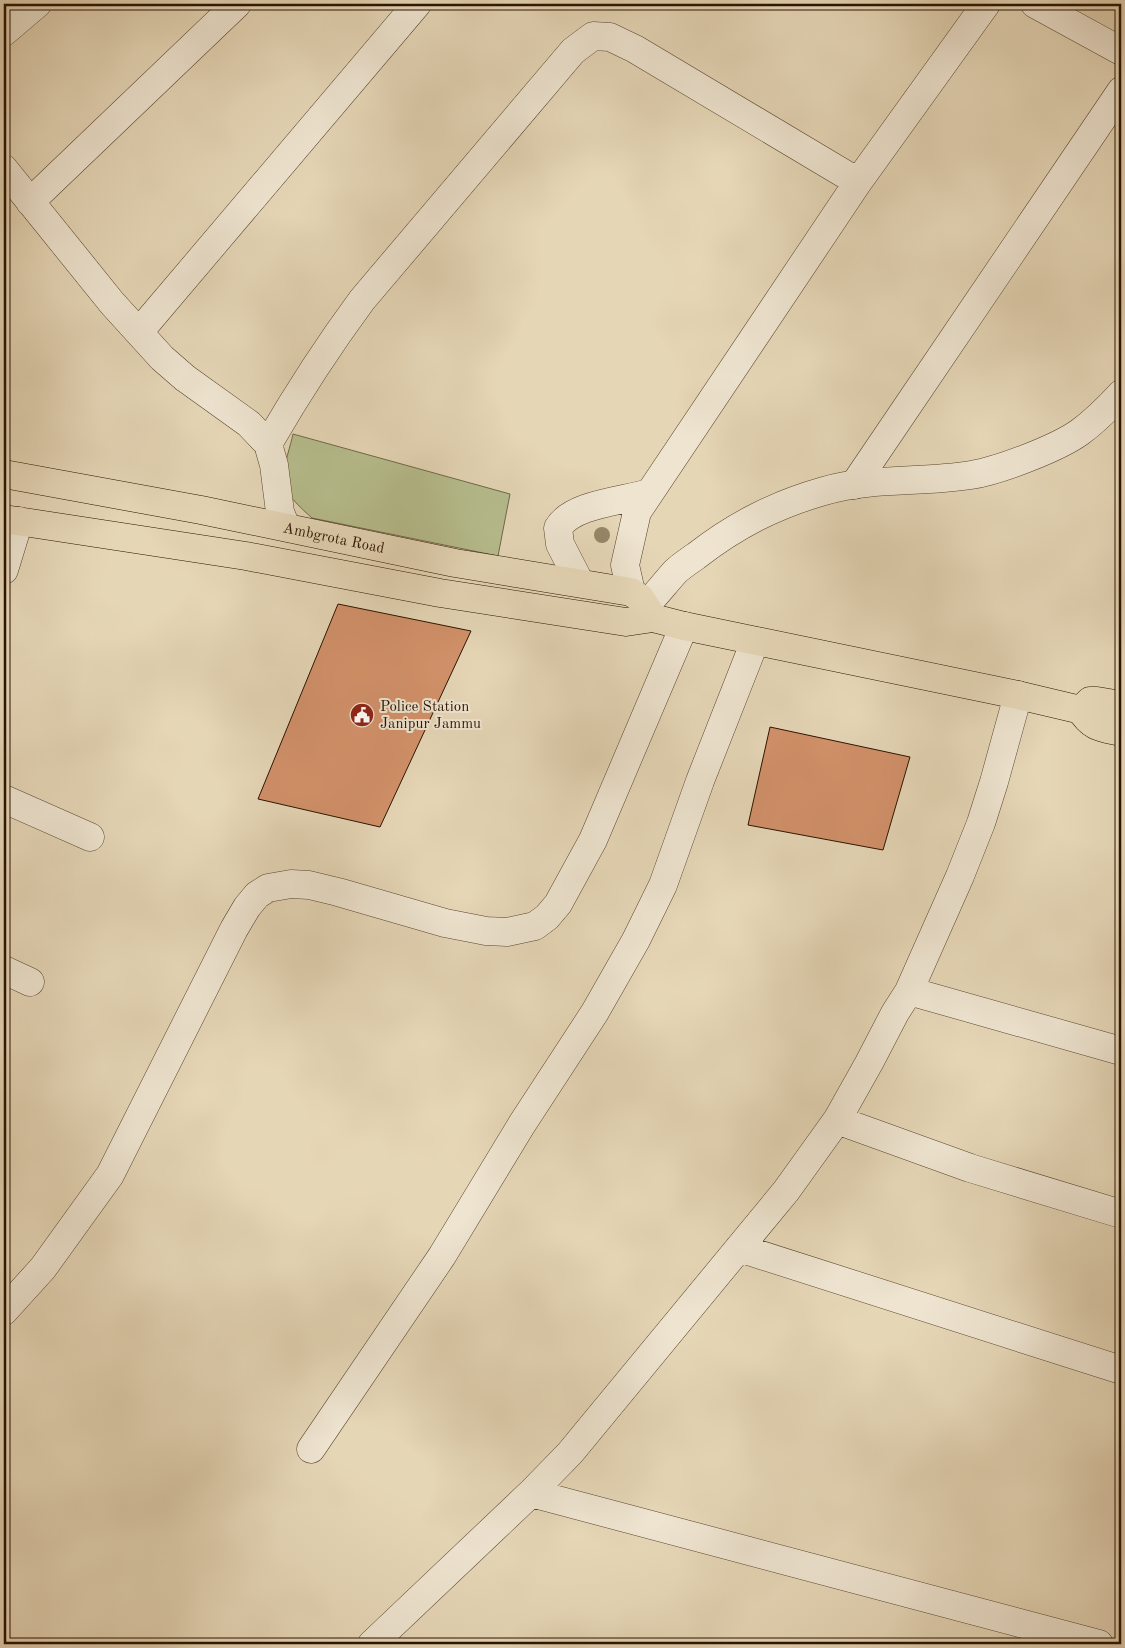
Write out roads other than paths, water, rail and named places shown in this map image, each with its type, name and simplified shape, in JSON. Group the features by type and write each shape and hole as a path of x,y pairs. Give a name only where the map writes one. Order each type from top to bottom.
{"main road":[{"name":"Ambgrota Road","path":"4,474 286,526 455,563 580,583 643,605 684,626 1018,695 1081,710"},
{"path":"11,520 246,556 440,593 626,622 643,605"},
{"path":"1121,706 1090,701 1081,710 1090,723 1121,732"}],"street":[{"path":"4,32 37,4"},
{"path":"30,202 237,4"},
{"path":"140,332 417,4"},
{"path":"986,4 858,182 649,493 637,512 625,564 643,605 676,571 729,531 779,506 825,490 854,485 972,475 1008,465 1046,450 1078,434 1103,413 1121,394"},
{"path":"1035,4 1121,51"},
{"path":"268,444 331,342 362,300 573,51 593,36 610,37 635,49 858,182"},
{"path":"854,485 1121,90"},
{"path":"4,169 112,303 162,358 208,396 238,415 268,444 274,464 280,512 286,526"},
{"path":"580,583 560,544 558,528 562,520 579,511 649,493"},
{"path":"4,570 11,520"},
{"path":"5,1308 43,1268 76,1225 110,1175 234,929 247,907 257,895 268,888 279,885 309,885 445,923 486,931 507,932 535,926 547,917 558,904 593,840 684,626"},
{"path":"311,1449 442,1256 522,1124 595,1012 636,940 662,885 755,641"},
{"path":"372,1644 531,1493 570,1453 786,1191 837,1120 895,1013 909,991 960,876 981,823 1018,695"},
{"path":"4,799 90,836"},
{"path":"4,970 30,982"},
{"path":"909,991 1121,1051"},
{"path":"837,1120 970,1168 1121,1214"},
{"path":"739,1248 1121,1370"},
{"path":"531,1493 1099,1644"}],"place":[{"name":"Police Station Janipur Jammu","path":"362,715"}]}
